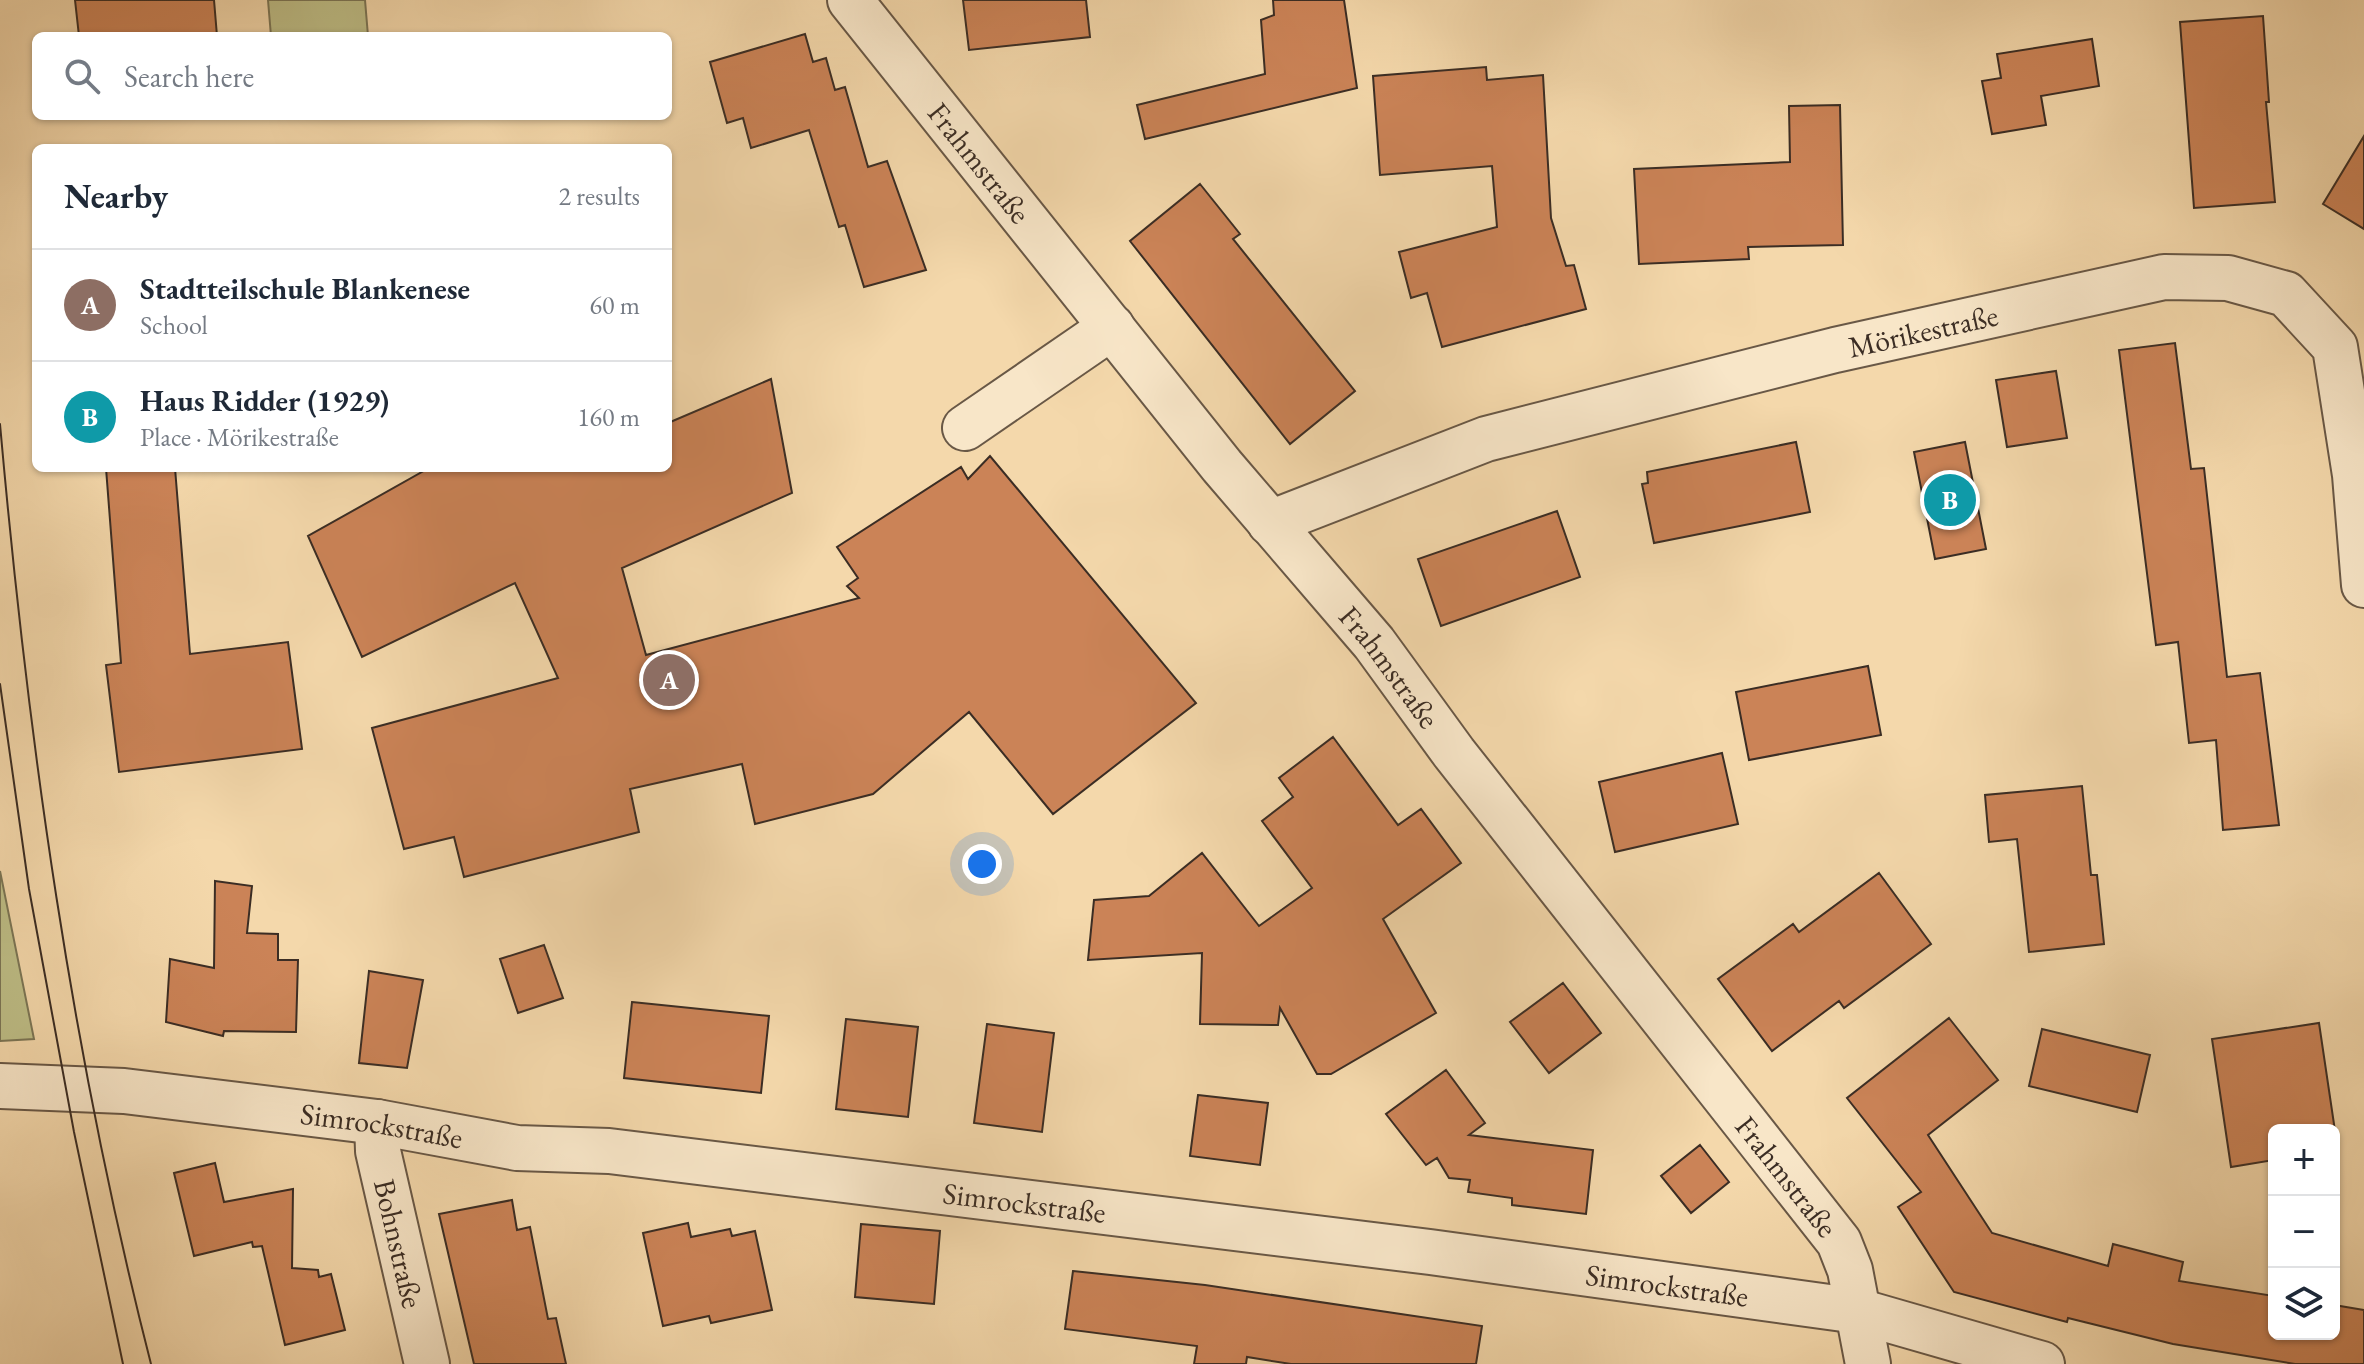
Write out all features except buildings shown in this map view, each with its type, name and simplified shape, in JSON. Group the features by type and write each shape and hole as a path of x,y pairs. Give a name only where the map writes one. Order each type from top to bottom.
{"street":[{"name":"Frahmstraße","path":"850,0 1270,523 1374,643 1454,753 1839,1242 1850,1270 1868,1364"},
{"name":"Mörikestraße","path":"1270,523 1486,439 1633,399 2164,277 2228,278 2286,294 2335,347 2355,475 2364,585"},
{"path":"965,428 1112,327"},
{"name":"Simrockstraße","path":"0,1086 124,1091 377,1122 495,1145 609,1151 1495,1261 1858,1311 2042,1364"},
{"name":"Bohnstraße","path":"377,1122 378,1151 427,1364"}],"green space":[{"path":"268,0 365,0 368,32 271,32"},
{"path":"0,871 34,1039 0,1041"}],"tram line":[{"path":"0,424 24,661 56,897 98,1132 151,1364"},
{"path":"0,684 29,889 74,1132 123,1364"}],"place":[{"name":"Haus Ridder (1929)","path":"1950,500"},
{"name":"Stadtteilschule Blankenese","path":"669,680"}]}
